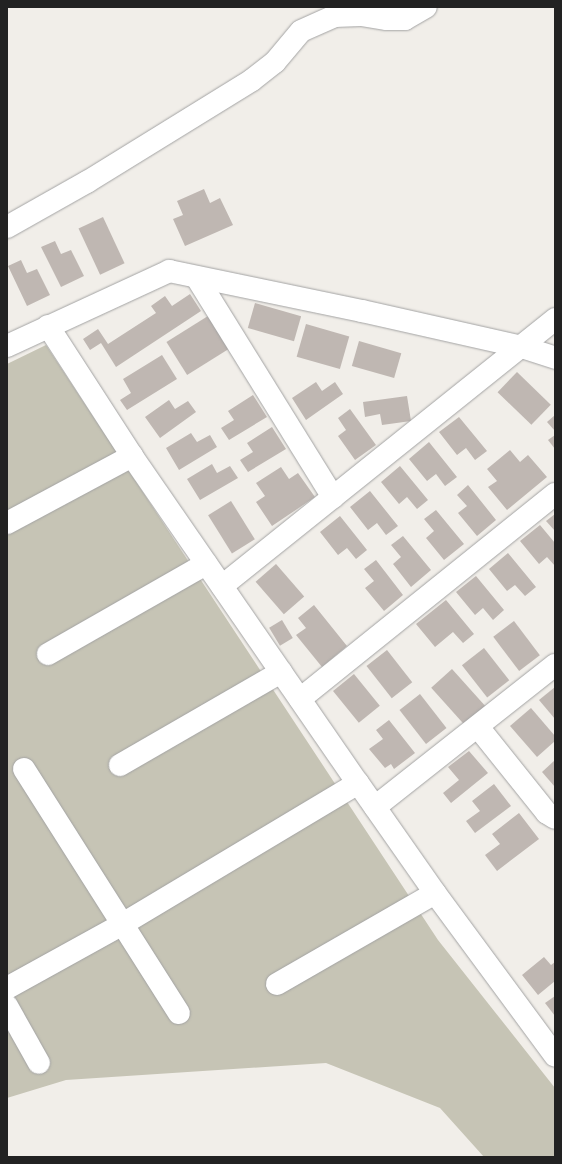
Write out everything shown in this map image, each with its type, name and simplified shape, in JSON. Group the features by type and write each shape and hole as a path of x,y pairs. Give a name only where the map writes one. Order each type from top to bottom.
{"street":[{"path":"7,227 87,182 252,80 275,62 301,30 334,16 361,15 387,19 405,19 424,9"},
{"path":"7,346 169,272 362,311 522,347 555,358"},
{"path":"198,278 333,497"},
{"path":"222,586 522,347 555,319"},
{"path":"48,326 132,456 358,783 435,893 555,1056"},
{"path":"7,524 132,456"},
{"path":"300,699 555,494"},
{"path":"48,654 206,564"},
{"path":"375,807 555,665"},
{"path":"120,765 281,672"},
{"path":"478,727 547,813 555,818"},
{"path":"24,769 121,925 179,1013"},
{"path":"7,988 121,925 358,783"},
{"path":"277,984 435,893"},
{"path":"7,1006 39,1063"}],"shaded area":[{"path":"46,345 438,940 555,1088 555,1157 484,1157 440,1108 326,1063 66,1080 7,1098 7,364"}],"building":[{"path":"204,189 210,203 220,198 233,225 185,246 173,219 183,215 177,201"},
{"path":"103,217 125,263 100,275 79,228"},
{"path":"55,241 61,254 71,250 84,276 61,287 41,247"},
{"path":"21,260 27,273 37,269 50,295 27,306 8,266"},
{"path":"190,294 201,311 116,367 101,343 90,350 83,339 98,329 108,344 156,313 151,306 165,296 172,306"},
{"path":"255,303 301,316 294,341 248,328"},
{"path":"208,316 229,349 187,375 166,342"},
{"path":"306,324 349,336 340,369 297,357"},
{"path":"359,341 401,353 394,378 352,366"},
{"path":"162,355 177,379 127,410 120,400 131,393 123,379"},
{"path":"517,372 551,405 531,425 498,392"},
{"path":"316,382 322,391 335,382 343,394 306,420 292,398"},
{"path":"253,395 267,417 229,440 221,428 234,420 228,411"},
{"path":"407,396 411,421 382,425 380,414 365,417 363,402"},
{"path":"169,400 175,409 188,401 196,412 160,438 145,417"},
{"path":"350,409 376,445 355,460 338,436 346,430 338,418"},
{"path":"555,415 555,431 547,422"},
{"path":"459,417 487,451 475,460 466,448 457,455 439,432"},
{"path":"272,427 286,449 248,472 240,460 253,452 247,443"},
{"path":"191,433 197,442 210,435 217,447 179,470 166,448"},
{"path":"555,435 555,449 548,440"},
{"path":"429,442 457,477 445,486 436,474 427,481 409,459"},
{"path":"510,450 520,462 528,455 547,477 507,510 488,487 497,481 487,469"},
{"path":"212,464 217,473 230,466 238,478 200,500 187,479"},
{"path":"400,466 428,500 417,509 407,497 399,504 381,482"},
{"path":"281,467 289,479 298,473 315,497 272,526 256,502 265,496 256,483"},
{"path":"468,485 496,520 477,536 458,513 467,506 457,495"},
{"path":"370,491 398,526 386,535 377,523 368,530 350,507"},
{"path":"231,501 255,539 232,553 208,515"},
{"path":"436,510 464,544 444,560 426,538 434,531 424,519"},
{"path":"555,514 555,531 546,521"},
{"path":"340,516 367,550 356,559 347,548 338,555 320,532"},
{"path":"540,525 555,543 555,566 547,557 539,564 520,541"},
{"path":"403,536 431,570 411,587 393,564 401,557 391,545"},
{"path":"508,553 536,587 525,596 515,585 507,591 489,569"},
{"path":"376,560 403,595 384,611 365,588 374,581 364,569"},
{"path":"276,564 304,596 284,614 256,582"},
{"path":"476,576 504,610 493,620 483,608 475,615 456,592"},
{"path":"446,600 474,634 463,643 453,632 435,647 416,624"},
{"path":"314,605 347,646 322,667 296,635 306,628 298,618"},
{"path":"282,620 293,638 280,646 269,628"},
{"path":"514,621 540,655 519,671 493,637"},
{"path":"484,648 509,680 487,698 462,665"},
{"path":"387,650 412,682 392,698 367,666"},
{"path":"452,669 486,707 465,726 431,688"},
{"path":"354,674 380,706 359,723 333,691"},
{"path":"555,687 555,719 539,700"},
{"path":"420,694 446,728 426,744 400,710"},
{"path":"531,708 555,736 555,741 537,757 510,726"},
{"path":"389,720 415,753 394,769 391,764 385,768 369,749 383,739 376,730"},
{"path":"469,751 488,773 451,803 443,793 459,780 448,767"},
{"path":"555,760 555,787 542,772"},
{"path":"494,784 511,806 475,833 466,821 480,811 472,801"},
{"path":"519,813 539,839 497,871 485,855 500,844 492,834"},
{"path":"544,957 551,965 555,962 555,981 538,995 522,975"},
{"path":"555,996 555,1016 545,1003"}]}
